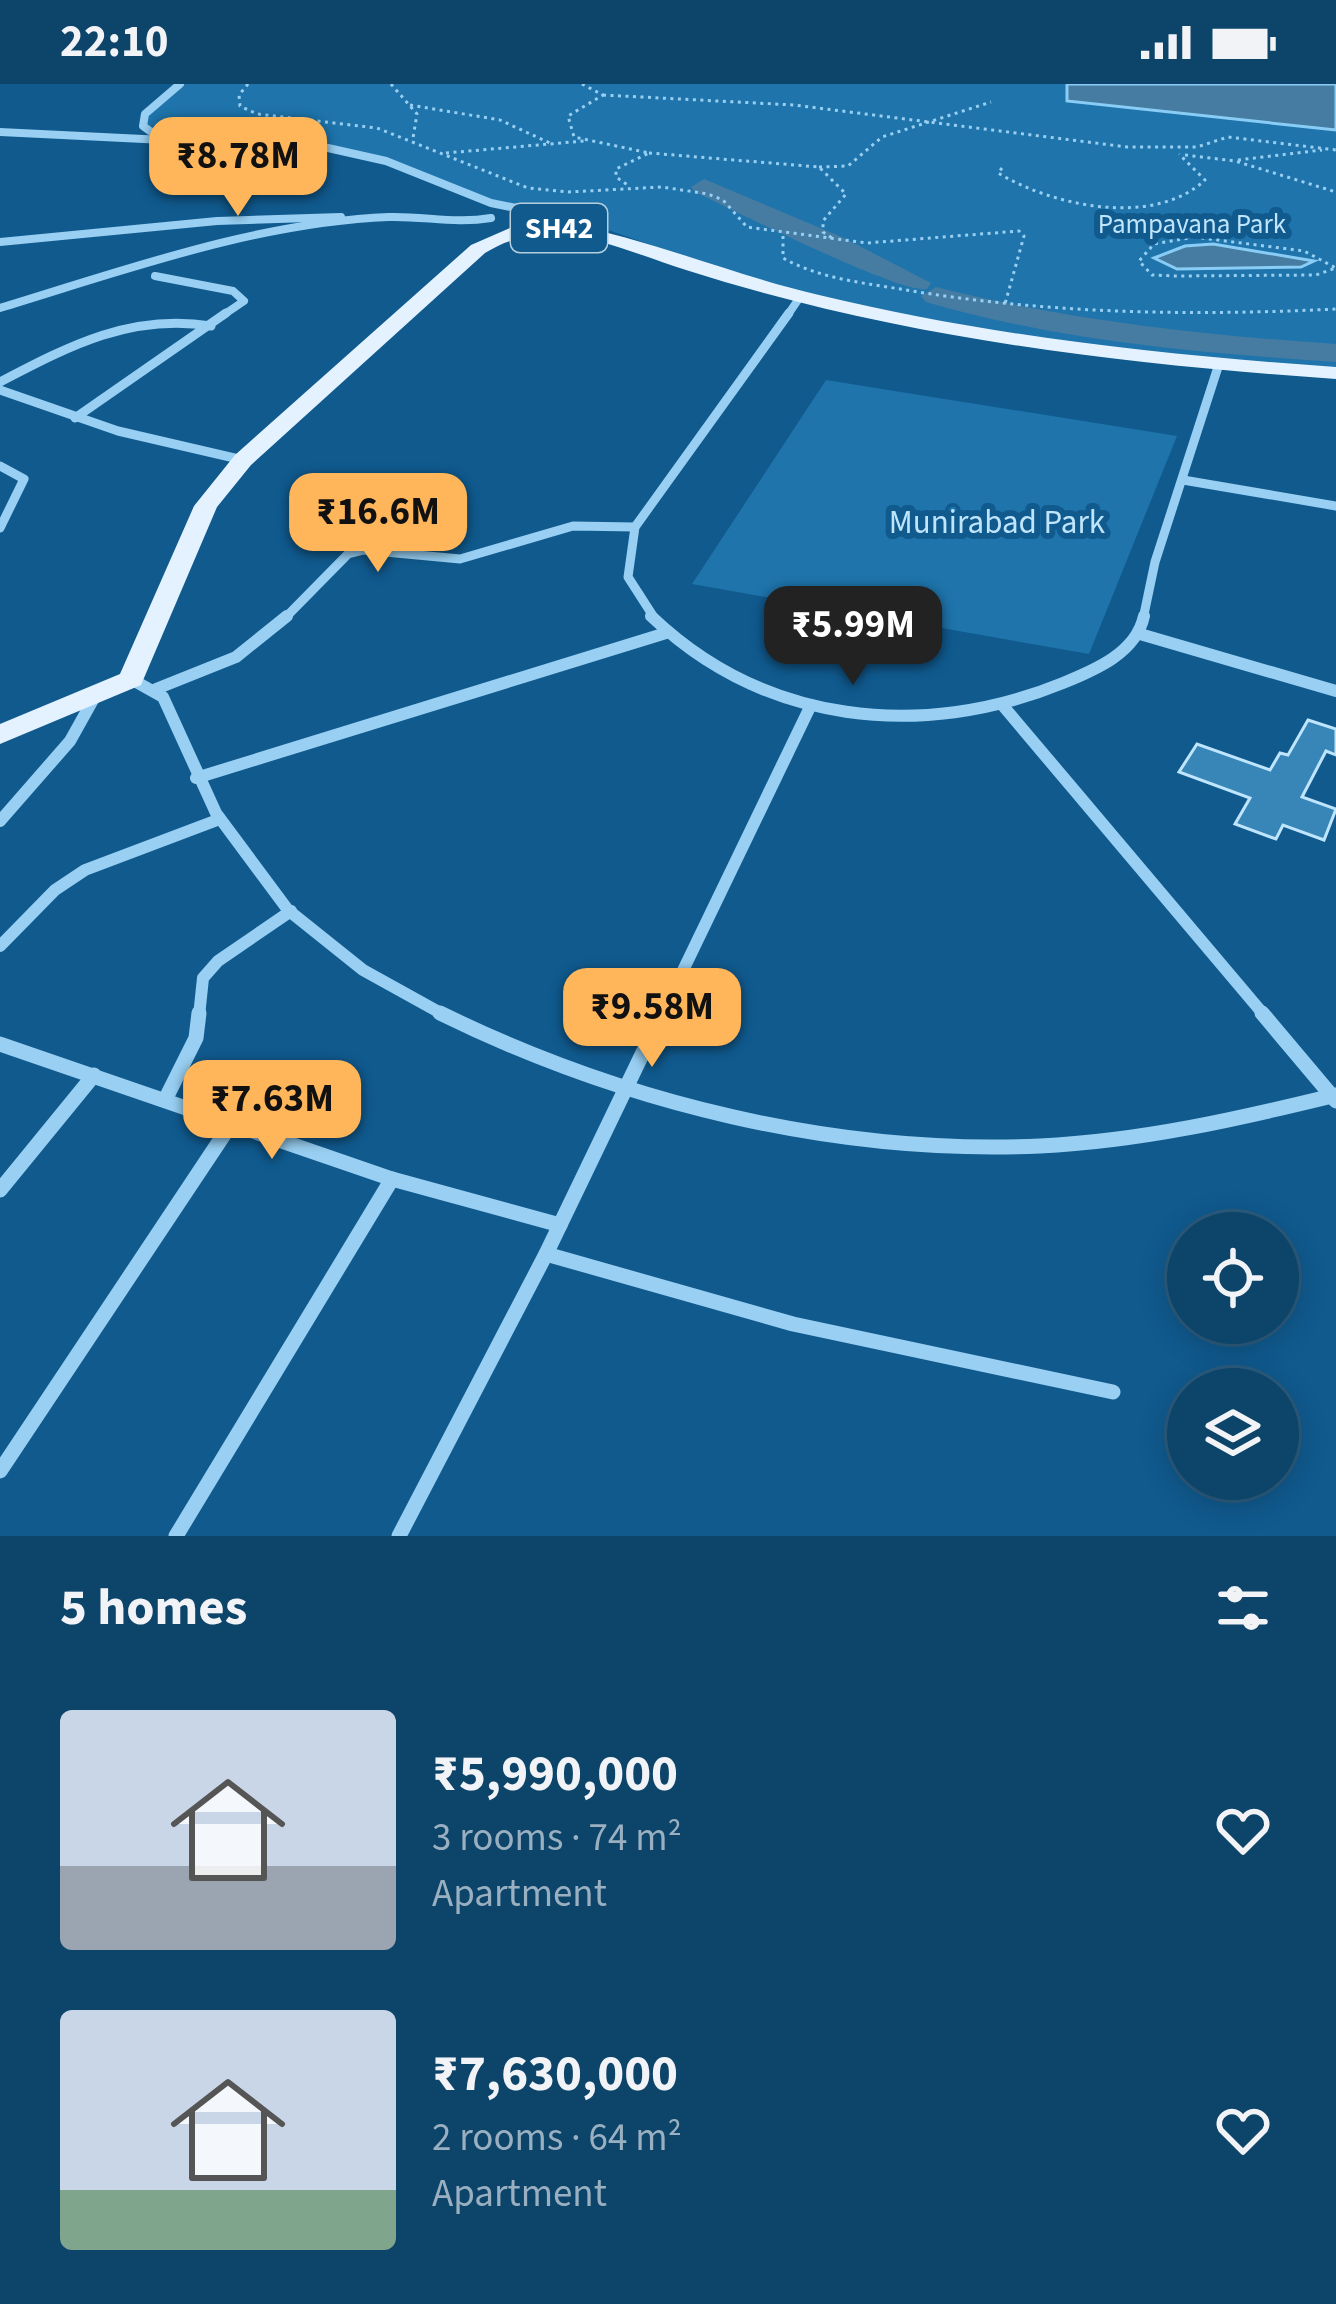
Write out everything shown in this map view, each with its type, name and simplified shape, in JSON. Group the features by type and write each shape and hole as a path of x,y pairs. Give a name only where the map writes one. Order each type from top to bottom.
{"main road":[{"name":"SH42","path":"130,679 206,506 243,460 478,249 498,225 545,226 610,238 800,297 1218,367 1336,373"},
{"path":"0,735 130,679"}],"street":[{"path":"162,138 143,126 143,120 180,84"},
{"path":"0,132 328,148 386,161 491,203 533,214 545,226"},
{"path":"0,242 275,217 405,216 498,225 491,203"},
{"path":"0,311 160,259 354,219"},
{"path":"75,418 236,309 242,295 155,276"},
{"path":"800,297 739,390 634,527 628,577 633,592 666,633 695,658 758,692 811,705 908,717 1004,707 1087,675 1140,634 1155,562 1218,367"},
{"path":"0,386 73,344 134,322 177,319 211,326"},
{"path":"0,386 75,418 243,460"},
{"path":"0,466 24,479 0,528"},
{"path":"1183,480 1336,506"},
{"path":"155,689 236,657 269,635 348,554 364,550 460,560 573,526 634,527"},
{"path":"196,778 666,633"},
{"path":"1140,634 1336,691"},
{"path":"130,679 155,689 170,709 196,778 220,818 291,911 356,966 424,1006 510,1046 623,1088 758,1124 950,1149 1160,1138 1335,1098 1004,707"},
{"path":"0,821 70,741 94,698"},
{"path":"400,1536 546,1254 811,705"},
{"path":"0,946 55,890 86,870 220,818"},
{"path":"166,1098 196,1038 203,978 218,961 291,911"},
{"path":"0,1044 233,1120 392,1179 560,1225"},
{"path":"0,1190 94,1075"},
{"path":"0,1471 233,1120"},
{"path":"176,1536 392,1179"},
{"path":"546,1254 794,1324 1113,1392"}],"path":[{"path":"248,84 239,95 243,110 377,128 528,188 568,192 630,186 708,194 723,200 747,227 838,242 1018,232 1024,236 1005,304"},
{"path":"391,84 410,105 419,126 410,139"},
{"path":"582,84 603,95 754,101 1171,149 1228,136 1335,150"},
{"path":"584,141 569,130 568,116 603,95"},
{"path":"442,153 584,141 649,153 848,166 882,137 992,102"},
{"path":"410,105 500,120 549,138 552,144"},
{"path":"1003,168 998,173 1009,185 1041,195 1155,206 1186,196 1205,180 1204,173 1171,149"},
{"path":"1235,161 1335,150"},
{"path":"630,186 616,177 616,169 649,153"},
{"path":"1178,154 1235,161 1336,192"},
{"path":"818,167 846,194 822,225 823,232 838,242"},
{"path":"783,236 783,258 804,270 1005,304 1090,313 1336,309"},
{"path":"1211,238 1304,251 1336,268 1316,274 1153,275 1138,256 1154,244 1211,238"}],"green space":[{"name":"Pampavana Park","path":"184,84 1336,84 1336,373 1138,357 800,297 611,231 491,203 359,154 162,138 143,120"},
{"name":"Munirabad Park","path":"826,380 1177,436 1089,654 692,584"}],"shaded area":[{"path":"1067,84 1336,84 1336,130 1067,101"},
{"path":"1213,244 1314,261 1301,267 1177,269 1154,258 1185,246"}],"building":[{"path":"1308,720 1336,729 1336,755 1326,751 1302,797 1336,809 1324,840 1283,825 1276,839 1235,824 1250,798 1179,772 1197,744 1270,770 1280,753 1288,755"}],"waterway":[{"path":"704,187 818,238"},
{"path":"834,244 917,283"},
{"path":"936,296 992,312 1188,343 1336,353"}]}
